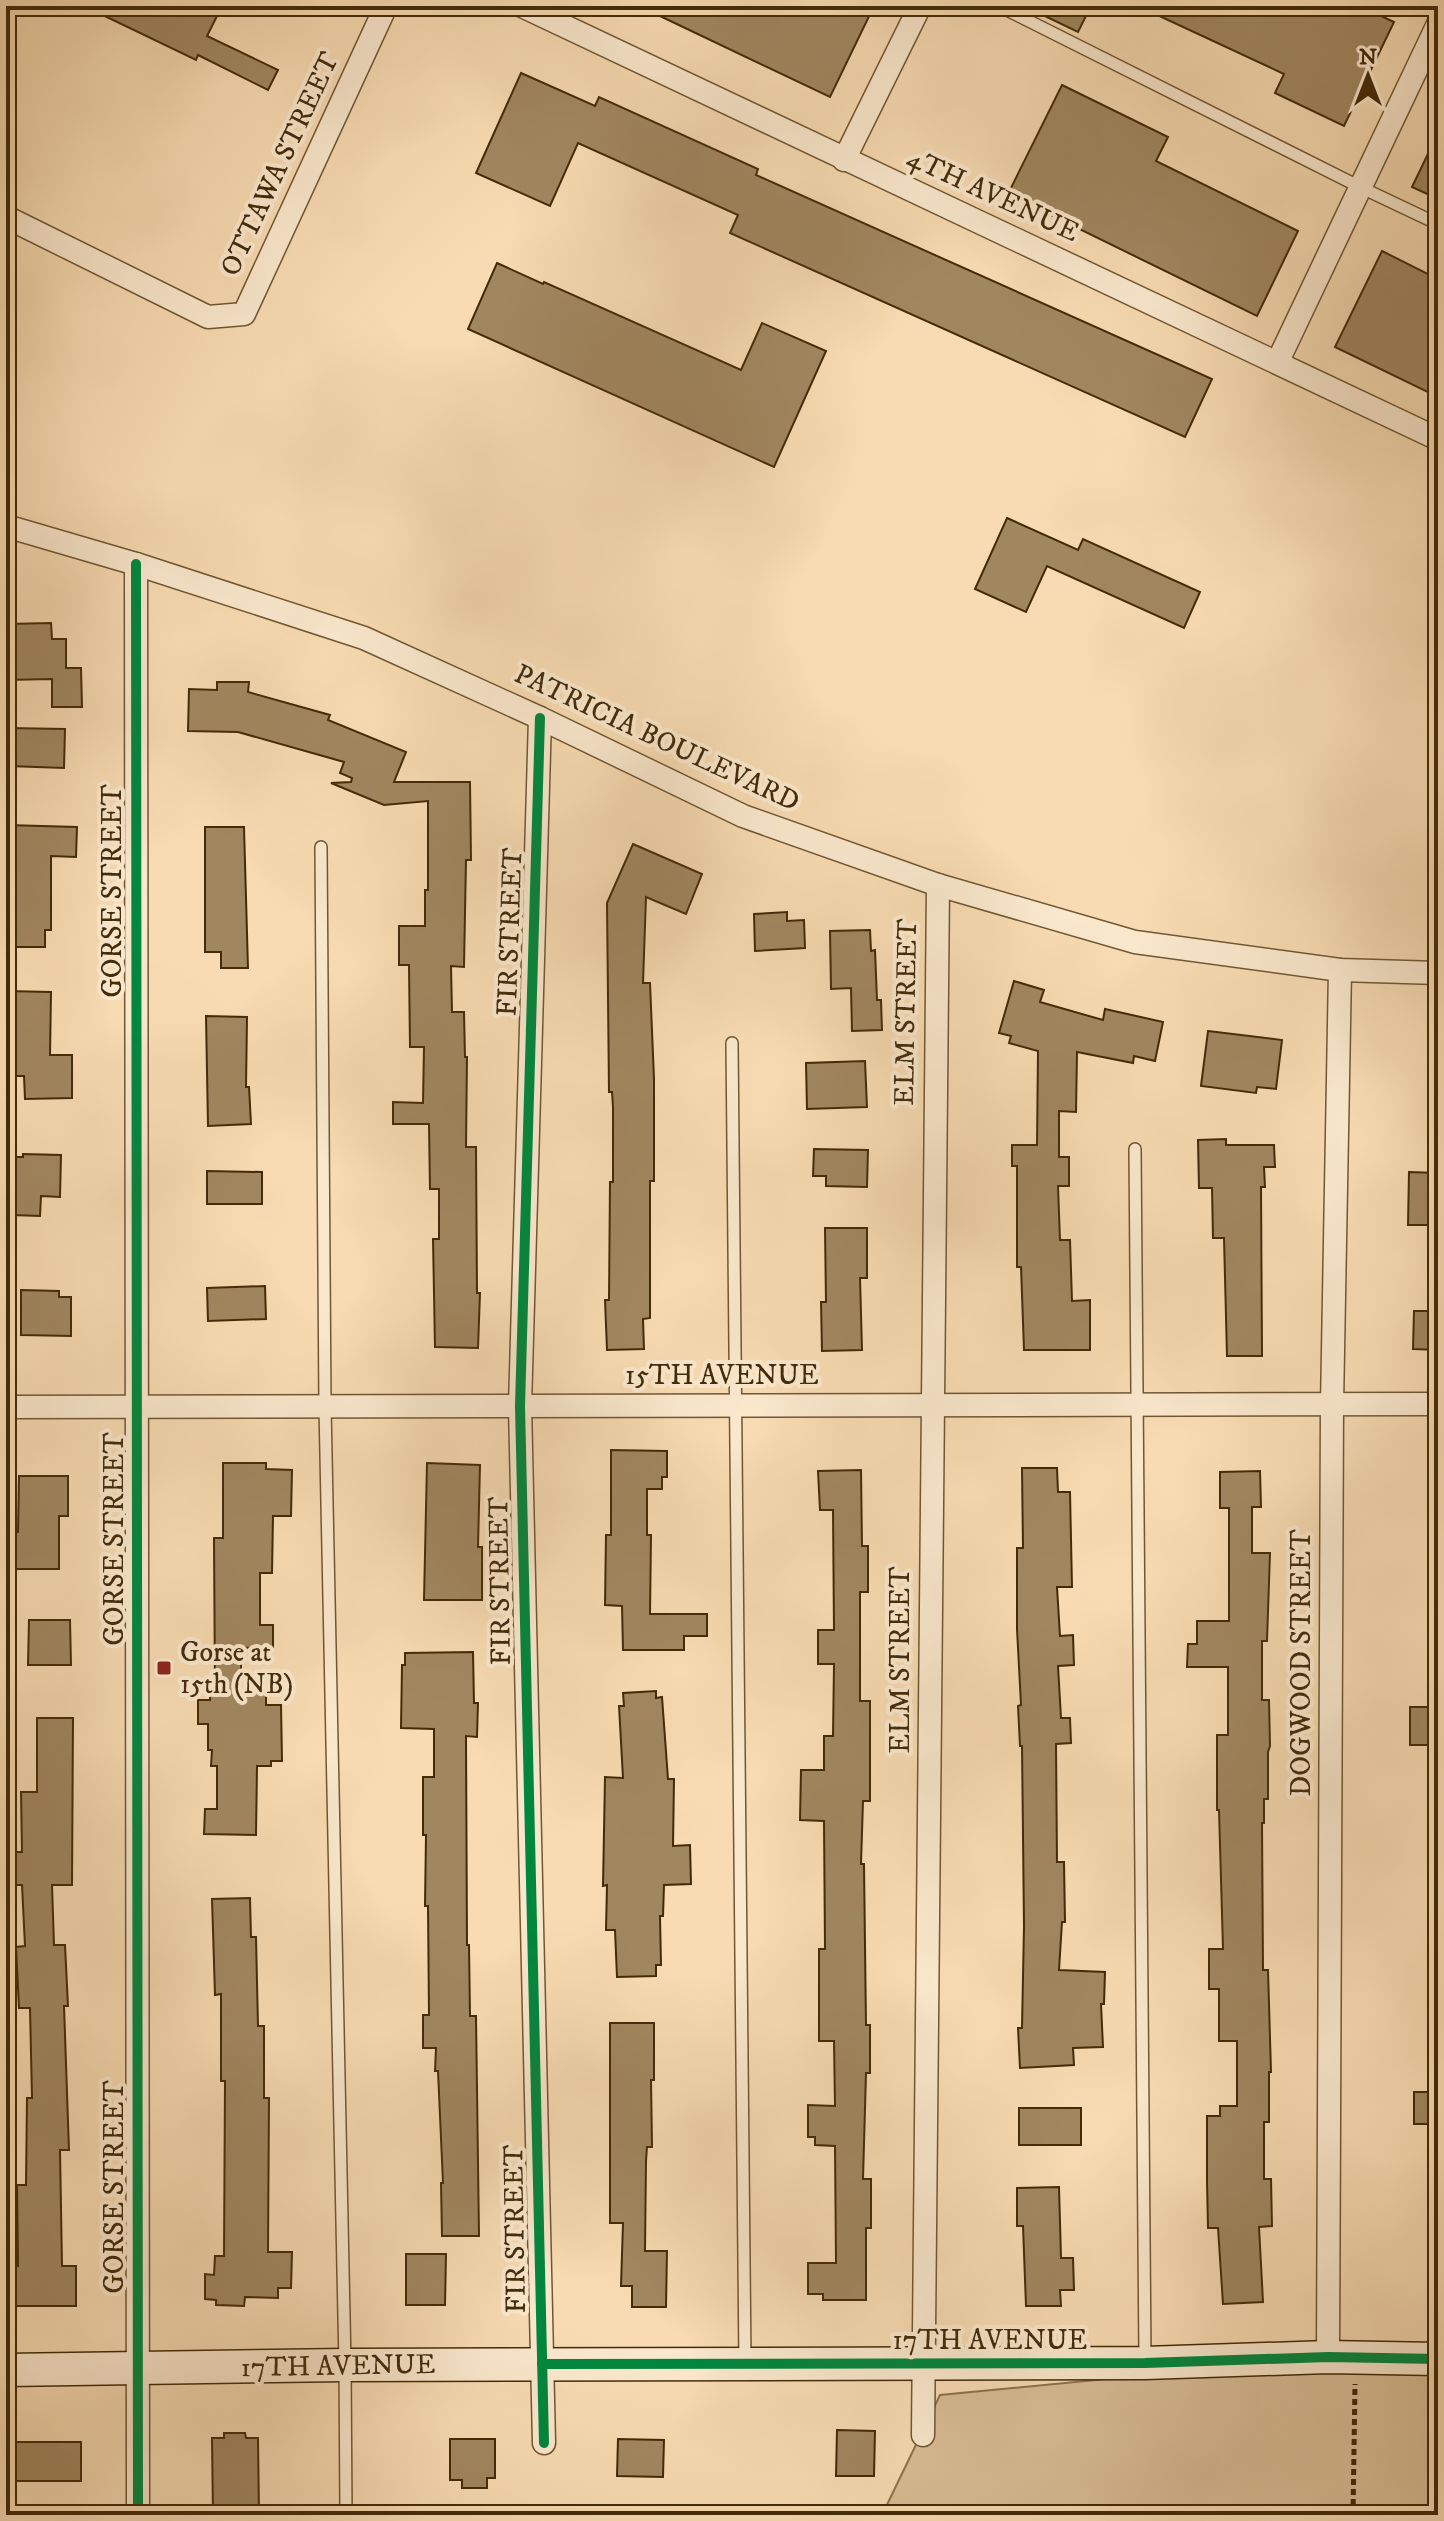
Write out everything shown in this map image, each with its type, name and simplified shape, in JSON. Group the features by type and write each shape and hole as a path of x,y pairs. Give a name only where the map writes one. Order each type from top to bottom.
{"street":[{"name":"OTTAWA STREET","path":"6,217 208,317 244,314 386,6"},
{"name":"4TH AVENUE","path":"522,6 1438,439"},
{"path":"844,160 920,6"},
{"path":"1278,361 1438,24"},
{"name":"PATRICIA BOULEVARD","path":"6,526 136,564 364,638 540,718 743,816 938,885 1135,942 1340,970 1438,973"},
{"name":"GORSE STREET","path":"136,564 138,2515"},
{"name":"FIR STREET","path":"540,718 520,1406 544,2443"},
{"name":"ELM STREET","path":"923,2435 938,885"},
{"name":"DOGWOOD STREET","path":"1340,970 1332,1405 1342,2357"},
{"name":"15TH AVENUE","path":"6,1407 1438,1404"},
{"name":"17TH AVENUE","path":"6,2370 345,2365 1145,2363 1342,2357 1438,2359"}],"lane":[{"path":"999,6 1438,224"},
{"path":"321,847 325,1407 346,2515"},
{"path":"732,1043 745,2364"},
{"path":"1135,1149 1145,2363"}],"path":[{"path":"1342,2357 1353,2515"}],"shaded area":[{"path":"1356,2355 1438,2356 1438,2515 882,2515 940,2395"}],"building":[{"path":"84,6 222,6 207,36 278,70 268,90 198,55 196,60"},
{"path":"639,6 874,6 830,97"},
{"path":"1024,6 1091,6 1078,32"},
{"path":"1138,6 1360,6 1394,22 1344,126 1275,93 1284,74"},
{"path":"521,73 595,106 599,97 758,169 756,175 1212,379 1185,437 730,233 738,215 578,143 550,206 476,173"},
{"path":"1062,85 1168,137 1156,161 1298,231 1257,316 1008,194"},
{"path":"1438,133 1438,199 1412,187"},
{"path":"1382,251 1438,279 1438,397 1335,347"},
{"path":"497,263 741,370 762,323 826,351 774,467 468,329"},
{"path":"1007,518 1078,550 1083,539 1200,592 1184,628 1047,566 1026,612 975,589"},
{"path":"51,623 52,639 66,639 66,668 81,668 82,707 52,707 52,679 6,680 6,624"},
{"path":"217,682 249,682 248,692 330,715 328,720 406,752 394,782 470,782 471,860 466,860 464,967 451,966 452,1012 464,1012 466,1147 476,1147 477,1293 480,1293 478,1348 435,1347 433,1239 439,1239 439,1189 430,1189 429,1124 393,1124 393,1102 423,1103 424,1047 410,1047 409,965 399,965 399,926 425,926 428,801 384,805 331,783 351,782 352,778 340,773 344,762 238,732 188,731 189,689 217,690"},
{"path":"8,728 65,729 64,768 8,766"},
{"path":"6,825 77,827 76,857 51,856 51,930 45,930 45,947 6,947"},
{"path":"205,827 244,827 248,968 221,968 221,952 205,952"},
{"path":"633,844 702,874 686,914 646,897 643,983 650,983 654,1079 650,1318 643,1319 644,1349 607,1350 605,1300 609,1300 613,1107 612,1092 609,1092 607,903"},
{"path":"787,912 787,921 804,920 805,948 755,951 754,914"},
{"path":"870,930 871,951 875,950 877,1000 881,1000 882,1030 852,1031 851,988 831,989 830,931"},
{"path":"1014,981 1044,990 1040,1002 1103,1020 1105,1009 1163,1022 1155,1061 1134,1056 1133,1063 1077,1052 1076,1112 1059,1111 1059,1157 1069,1157 1069,1186 1058,1186 1060,1240 1070,1240 1072,1301 1090,1300 1090,1350 1024,1350 1021,1267 1017,1267 1017,1166 1012,1166 1012,1145 1037,1145 1038,1051 1009,1043 1011,1036 999,1033"},
{"path":"6,991 51,992 50,1055 72,1055 72,1098 25,1099 24,1076 12,1076 12,1035 6,1035"},
{"path":"206,1016 247,1017 246,1087 249,1087 251,1124 208,1126"},
{"path":"1208,1031 1282,1040 1276,1089 1257,1087 1256,1093 1201,1086"},
{"path":"865,1061 867,1107 807,1109 806,1063"},
{"path":"1226,1139 1226,1145 1274,1145 1275,1167 1264,1167 1265,1187 1261,1187 1262,1356 1227,1356 1224,1238 1213,1238 1212,1188 1199,1188 1198,1140"},
{"path":"814,1149 868,1150 867,1187 826,1186 826,1176 813,1176"},
{"path":"23,1154 61,1155 60,1197 41,1196 40,1216 11,1215 12,1198 6,1198 6,1157 23,1157"},
{"path":"207,1171 262,1172 262,1204 207,1204"},
{"path":"1409,1172 1438,1173 1438,1225 1408,1225"},
{"path":"825,1228 867,1228 867,1278 860,1278 862,1350 822,1351 821,1302 826,1302"},
{"path":"265,1286 266,1319 208,1321 207,1288"},
{"path":"21,1290 59,1291 59,1297 71,1297 71,1336 21,1335"},
{"path":"1414,1311 1438,1311 1438,1350 1413,1349"},
{"path":"611,1450 667,1451 667,1477 662,1477 662,1489 647,1489 647,1535 651,1535 650,1614 707,1614 707,1636 684,1636 684,1650 623,1650 622,1606 605,1605 606,1535 611,1535"},
{"path":"223,1463 266,1463 266,1469 292,1470 291,1516 273,1516 272,1573 260,1573 260,1625 273,1625 273,1647 241,1648 241,1692 266,1692 266,1705 281,1705 282,1761 271,1761 271,1766 257,1766 256,1835 204,1834 205,1809 217,1809 217,1766 211,1766 208,1724 198,1724 198,1700 210,1700 210,1692 215,1692 214,1538 223,1538"},
{"path":"427,1463 480,1465 478,1547 482,1547 482,1600 424,1600"},
{"path":"1022,1468 1057,1468 1058,1492 1070,1492 1072,1587 1057,1587 1060,1636 1073,1635 1074,1665 1058,1666 1061,1718 1070,1718 1071,1743 1056,1744 1057,1862 1064,1862 1065,1922 1062,1922 1059,1970 1105,1972 1104,2004 1101,2004 1103,2047 1073,2048 1074,2065 1020,2068 1018,2028 1022,2028 1024,1926 1017,1548 1023,1548"},
{"path":"861,1470 862,1546 868,1546 868,1592 860,1592 860,1701 870,1701 870,1801 863,1801 861,1864 864,1864 866,2025 870,2025 863,2179 871,2179 871,2228 866,2228 866,2300 823,2300 823,2294 808,2294 808,2263 836,2263 835,2146 815,2145 815,2137 808,2137 808,2105 835,2106 834,2041 819,2041 819,1949 825,1949 824,1821 800,1820 801,1770 824,1770 824,1736 833,1736 834,1664 818,1664 818,1630 834,1630 833,1510 820,1510 818,1471"},
{"path":"1260,1471 1261,1507 1252,1507 1252,1553 1270,1553 1267,1641 1262,1641 1262,1700 1269,1700 1270,1746 1268,1799 1264,1799 1262,1823 1263,1970 1268,1970 1271,2072 1269,2122 1264,2122 1264,2179 1271,2179 1272,2226 1259,2227 1263,2302 1223,2304 1218,2228 1208,2228 1207,2116 1220,2116 1220,2106 1237,2106 1237,2041 1219,2041 1219,1989 1209,1989 1209,1949 1223,1949 1217,1735 1228,1735 1228,1667 1187,1667 1188,1644 1197,1644 1197,1621 1229,1621 1229,1508 1220,1508 1220,1472"},
{"path":"19,1476 68,1476 68,1516 59,1516 59,1569 10,1569 10,1544 15,1545 15,1532 18,1532"},
{"path":"29,1620 70,1620 71,1665 28,1665"},
{"path":"473,1652 474,1703 478,1703 477,1737 466,1736 467,1945 470,2016 476,2016 479,2236 442,2236 443,2183 436,2048 423,2048 423,2015 429,2015 423,1777 434,1777 434,1729 401,1728 402,1665 405,1665 405,1653"},
{"path":"656,1691 656,1698 662,1697 668,1779 674,1779 673,1846 690,1845 691,1884 664,1885 663,1916 660,1916 661,1965 656,1965 656,1976 617,1977 615,1930 606,1930 607,1885 603,1886 605,1777 623,1778 619,1706 624,1706 623,1693"},
{"path":"1410,1707 1438,1707 1438,1745 1410,1745"},
{"path":"37,1718 73,1718 72,1885 52,1885 54,1945 65,1945 68,2006 64,2006 69,2150 60,2150 62,2266 76,2266 76,2306 6,2306 6,2266 18,2266 17,2185 26,2185 27,2098 32,2098 30,2008 19,2008 16,1947 25,1946 22,1885 16,1885 16,1852 22,1852 21,1792 37,1792"},
{"path":"250,1898 251,1937 256,1937 258,2026 264,2026 264,2098 269,2098 268,2252 292,2252 291,2288 278,2288 278,2298 245,2297 244,2306 216,2305 216,2300 205,2299 205,2274 214,2275 215,2256 224,2256 225,2081 221,2081 221,1994 215,1995 212,1899"},
{"path":"610,2023 654,2023 652,2147 647,2147 646,2161 645,2251 667,2251 666,2307 632,2307 632,2286 621,2286 623,2223 610,2223"},
{"path":"1414,2092 1438,2092 1438,2124 1414,2124"},
{"path":"1019,2108 1081,2108 1081,2145 1019,2145"},
{"path":"1059,2187 1061,2258 1073,2258 1074,2290 1060,2290 1061,2306 1026,2306 1023,2226 1017,2226 1017,2188"},
{"path":"406,2254 446,2254 445,2305 406,2305"},
{"path":"837,2430 875,2431 874,2476 836,2476"},
{"path":"224,2433 245,2433 246,2438 258,2438 259,2515 213,2515 212,2438 224,2438"},
{"path":"450,2439 495,2439 495,2478 487,2478 487,2488 462,2488 462,2480 450,2480"},
{"path":"618,2439 664,2440 663,2477 617,2476"},
{"path":"6,2442 81,2442 81,2481 6,2481"}],"cycle path":[{"path":"136,564 138,2515"},
{"path":"540,718 520,1406 544,2443"},
{"path":"542,2364 1145,2363 1328,2357 1438,2359"}],"place":[{"name":"Gorse at 15th (NB)","path":"164,1668"}]}
